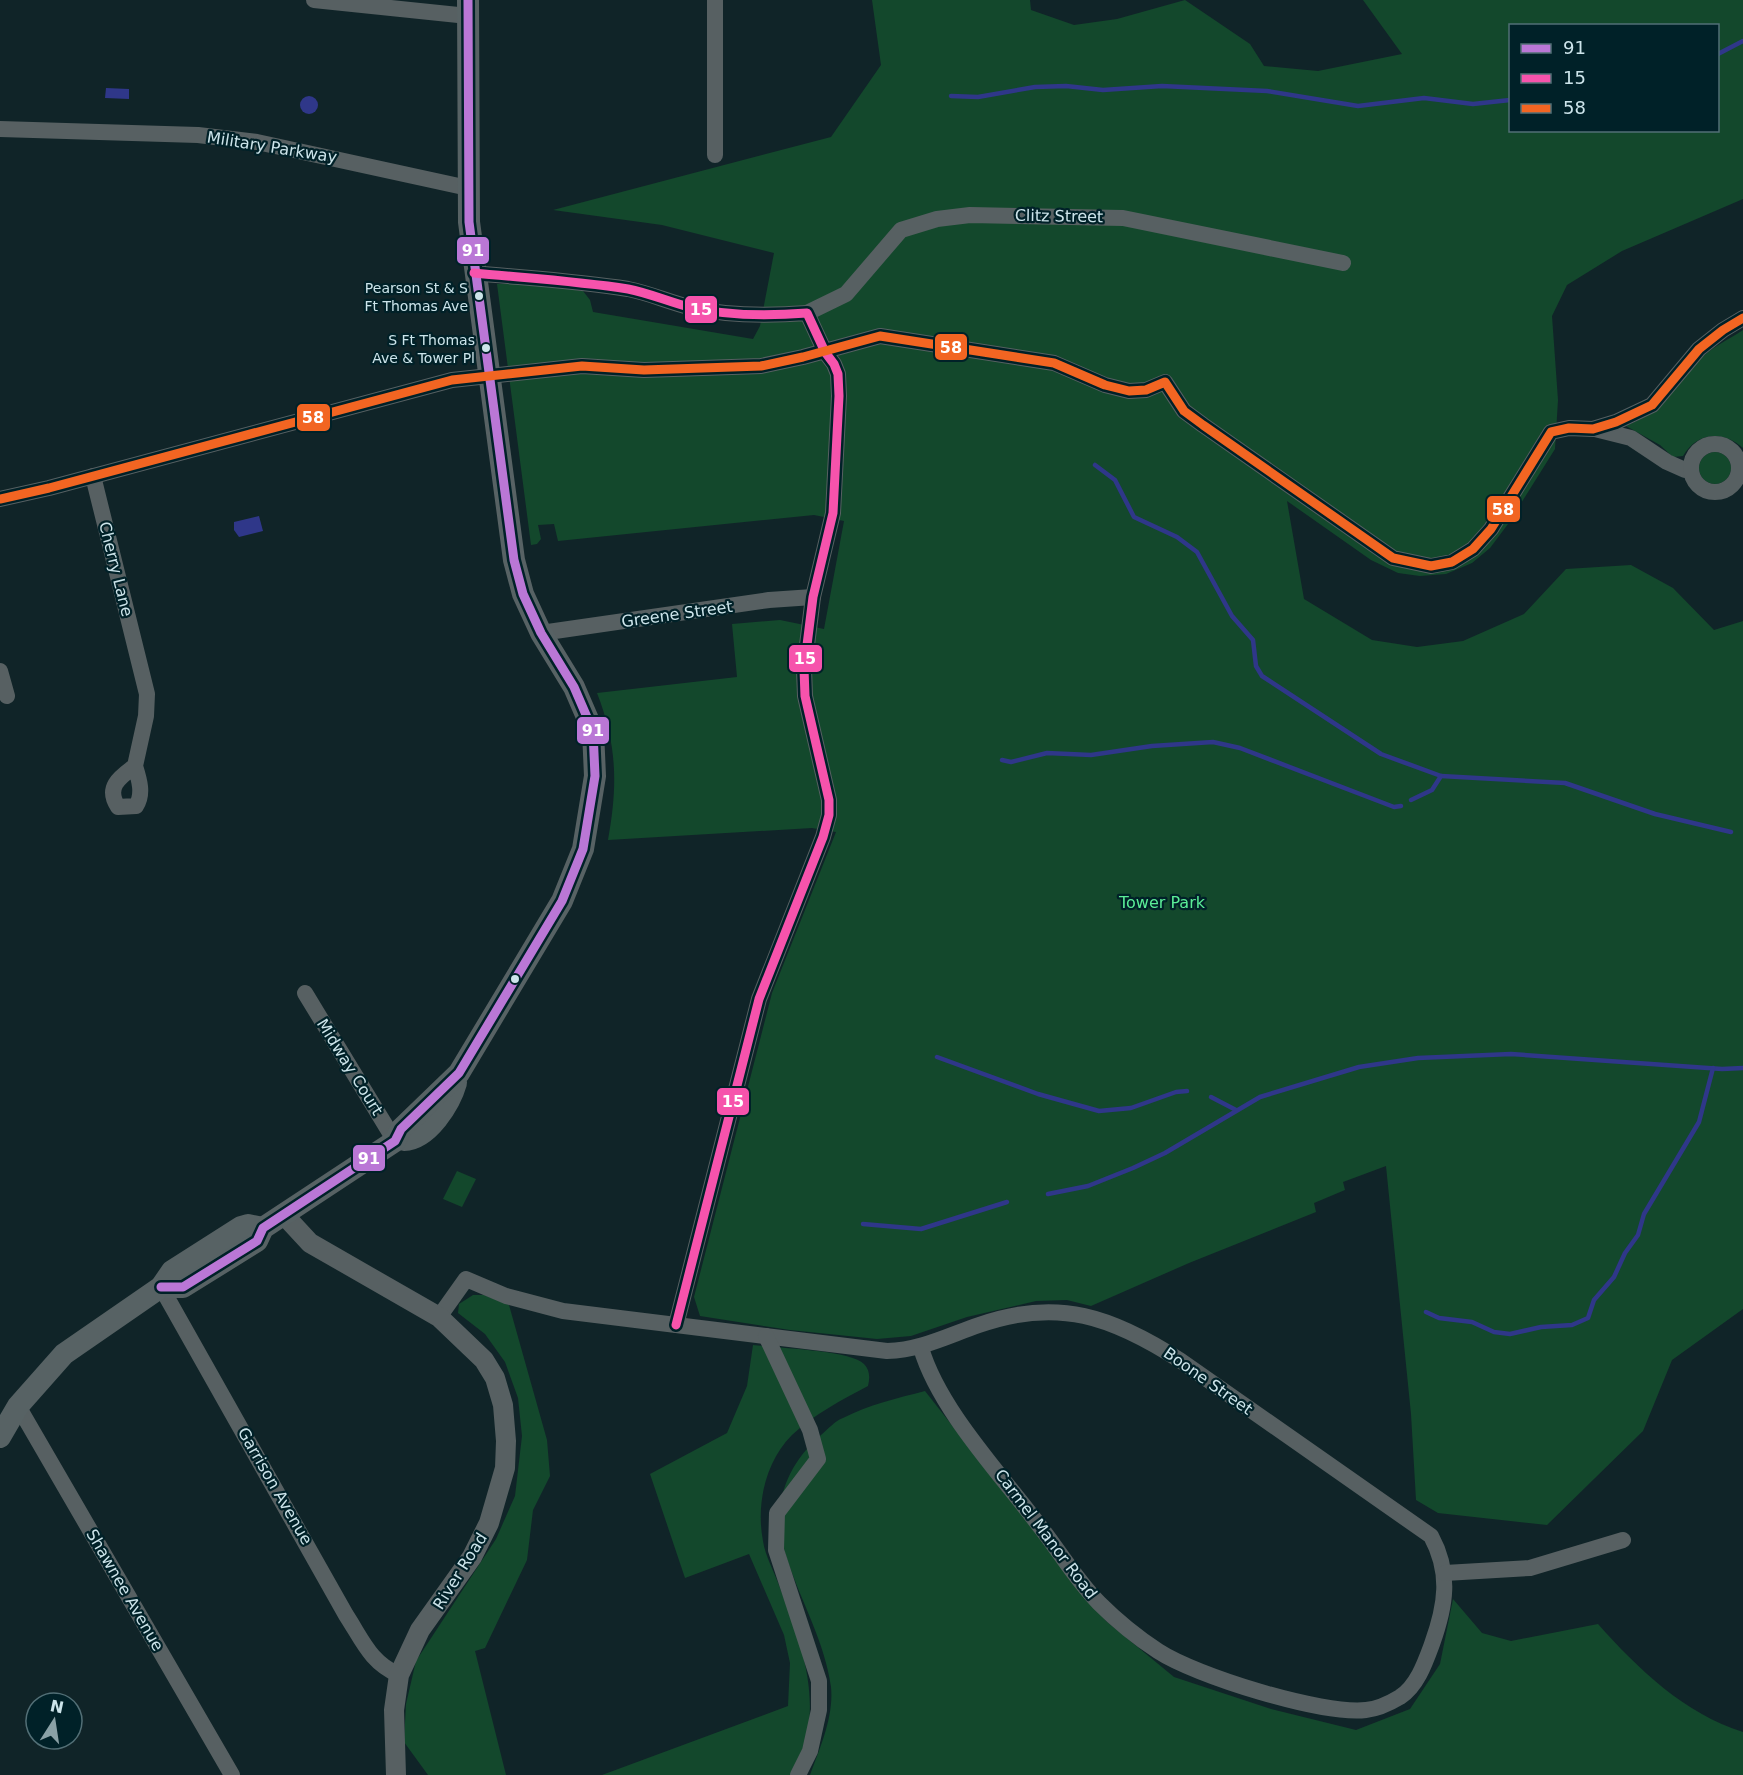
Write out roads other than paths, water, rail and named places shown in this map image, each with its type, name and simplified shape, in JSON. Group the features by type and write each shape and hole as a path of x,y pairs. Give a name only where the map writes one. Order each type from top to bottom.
{"main road":[{"path":"0,1437 18,1406 64,1354 161,1287 183,1287 257,1242 263,1228 285,1216 395,1140 401,1129 459,1073 562,902 583,849 595,776 593,731 573,687 541,633 517,580 474,273 468,188 468,8"}],"street":[{"path":"314,0 468,8"},
{"path":"715,0 715,155"},
{"name":"Military Parkway","path":"0,129 198,135 257,142 468,188"},
{"name":"Clitz Street","path":"807,313 846,294 901,230 937,219 970,215 1123,218 1343,263"},
{"path":"474,273 631,290 692,308 770,316 807,313 838,374 838,451 833,513 813,597 804,669 804,690 829,800 829,815 824,837 759,999 676,1325"},
{"path":"1593,429 1616,422 1652,405 1699,349 1743,318"},
{"path":"0,499 452,380 582,366 644,370 761,366 825,352 863,339 880,336 1054,363 1105,385 1129,391 1146,390 1166,382 1184,411 1362,539 1393,558 1431,566 1452,562 1473,549 1491,529 1551,432 1569,428 1593,429 1631,438 1667,462 1685,470 1691,466"},
{"name":"Cherry Lane","path":"93,476 140,661 147,705 135,766"},
{"name":"Greene Street","path":"541,633 769,600 813,597"},
{"path":"0,672 7,696"},
{"name":"Midway Court","path":"305,993 395,1140"},
{"name":"River Road","path":"285,1216 310,1243 439,1317 484,1360 495,1378 503,1405 506,1441 505,1468 489,1523 472,1557 420,1630 399,1675 394,1710 397,1775"},
{"path":"439,1317 466,1279 532,1305 887,1351 921,1348"},
{"name":"Garrison Avenue","path":"161,1287 346,1615 373,1658 382,1667 399,1675"},
{"name":"Boone Street","path":"921,1348 981,1324 1034,1311 1073,1312 1112,1323 1149,1341 1181,1361 1416,1523 1431,1536 1445,1572"},
{"path":"766,1336 810,1430 818,1459 777,1513 775,1533 776,1550 819,1681 819,1710 810,1751 798,1775"},
{"name":"Carmel Manor Road","path":"921,1348 929,1376 958,1418 1098,1602 1158,1651 1178,1662 1242,1685 1340,1709 1366,1710 1384,1705 1412,1687 1427,1658 1440,1620 1445,1572"},
{"name":"Shawnee Avenue","path":"18,1406 232,1775"},
{"path":"1445,1572 1530,1568 1623,1540"}],"waterway":[{"path":"1719,53 1743,41"},
{"path":"951,96 978,97 1035,87 1066,86 1103,90 1162,86 1267,91 1358,106 1424,98 1473,104 1509,100"},
{"path":"1095,465 1115,480 1134,517 1177,537 1197,552 1232,616 1253,640 1256,666 1262,676 1381,754 1441,776 1565,783 1655,814 1731,832"},
{"path":"1002,760 1011,762 1047,753 1091,755 1152,746 1213,742 1240,748 1394,807 1401,806"},
{"path":"1411,800 1432,790 1441,776"},
{"path":"1048,1194 1088,1186 1133,1168 1165,1153 1260,1097 1359,1067 1418,1058 1511,1054 1722,1069 1743,1068"},
{"path":"937,1057 1038,1094 1099,1111 1131,1108 1176,1092 1187,1091"},
{"path":"1426,1312 1439,1318 1472,1322 1494,1332 1510,1334 1541,1327 1572,1325 1588,1318 1594,1300 1614,1277 1625,1253 1638,1235 1644,1214 1699,1122 1713,1068"},
{"path":"1211,1097 1236,1110"},
{"path":"863,1224 921,1229 1007,1202"}],"place":[{"name":"Pearson St & S Ft Thomas Ave","path":"479,296"},
{"name":"S Ft Thomas Ave & Tower Pl","path":"486,348"}],"park label":[{"name":"Tower Park","path":"1162,902"}]}
